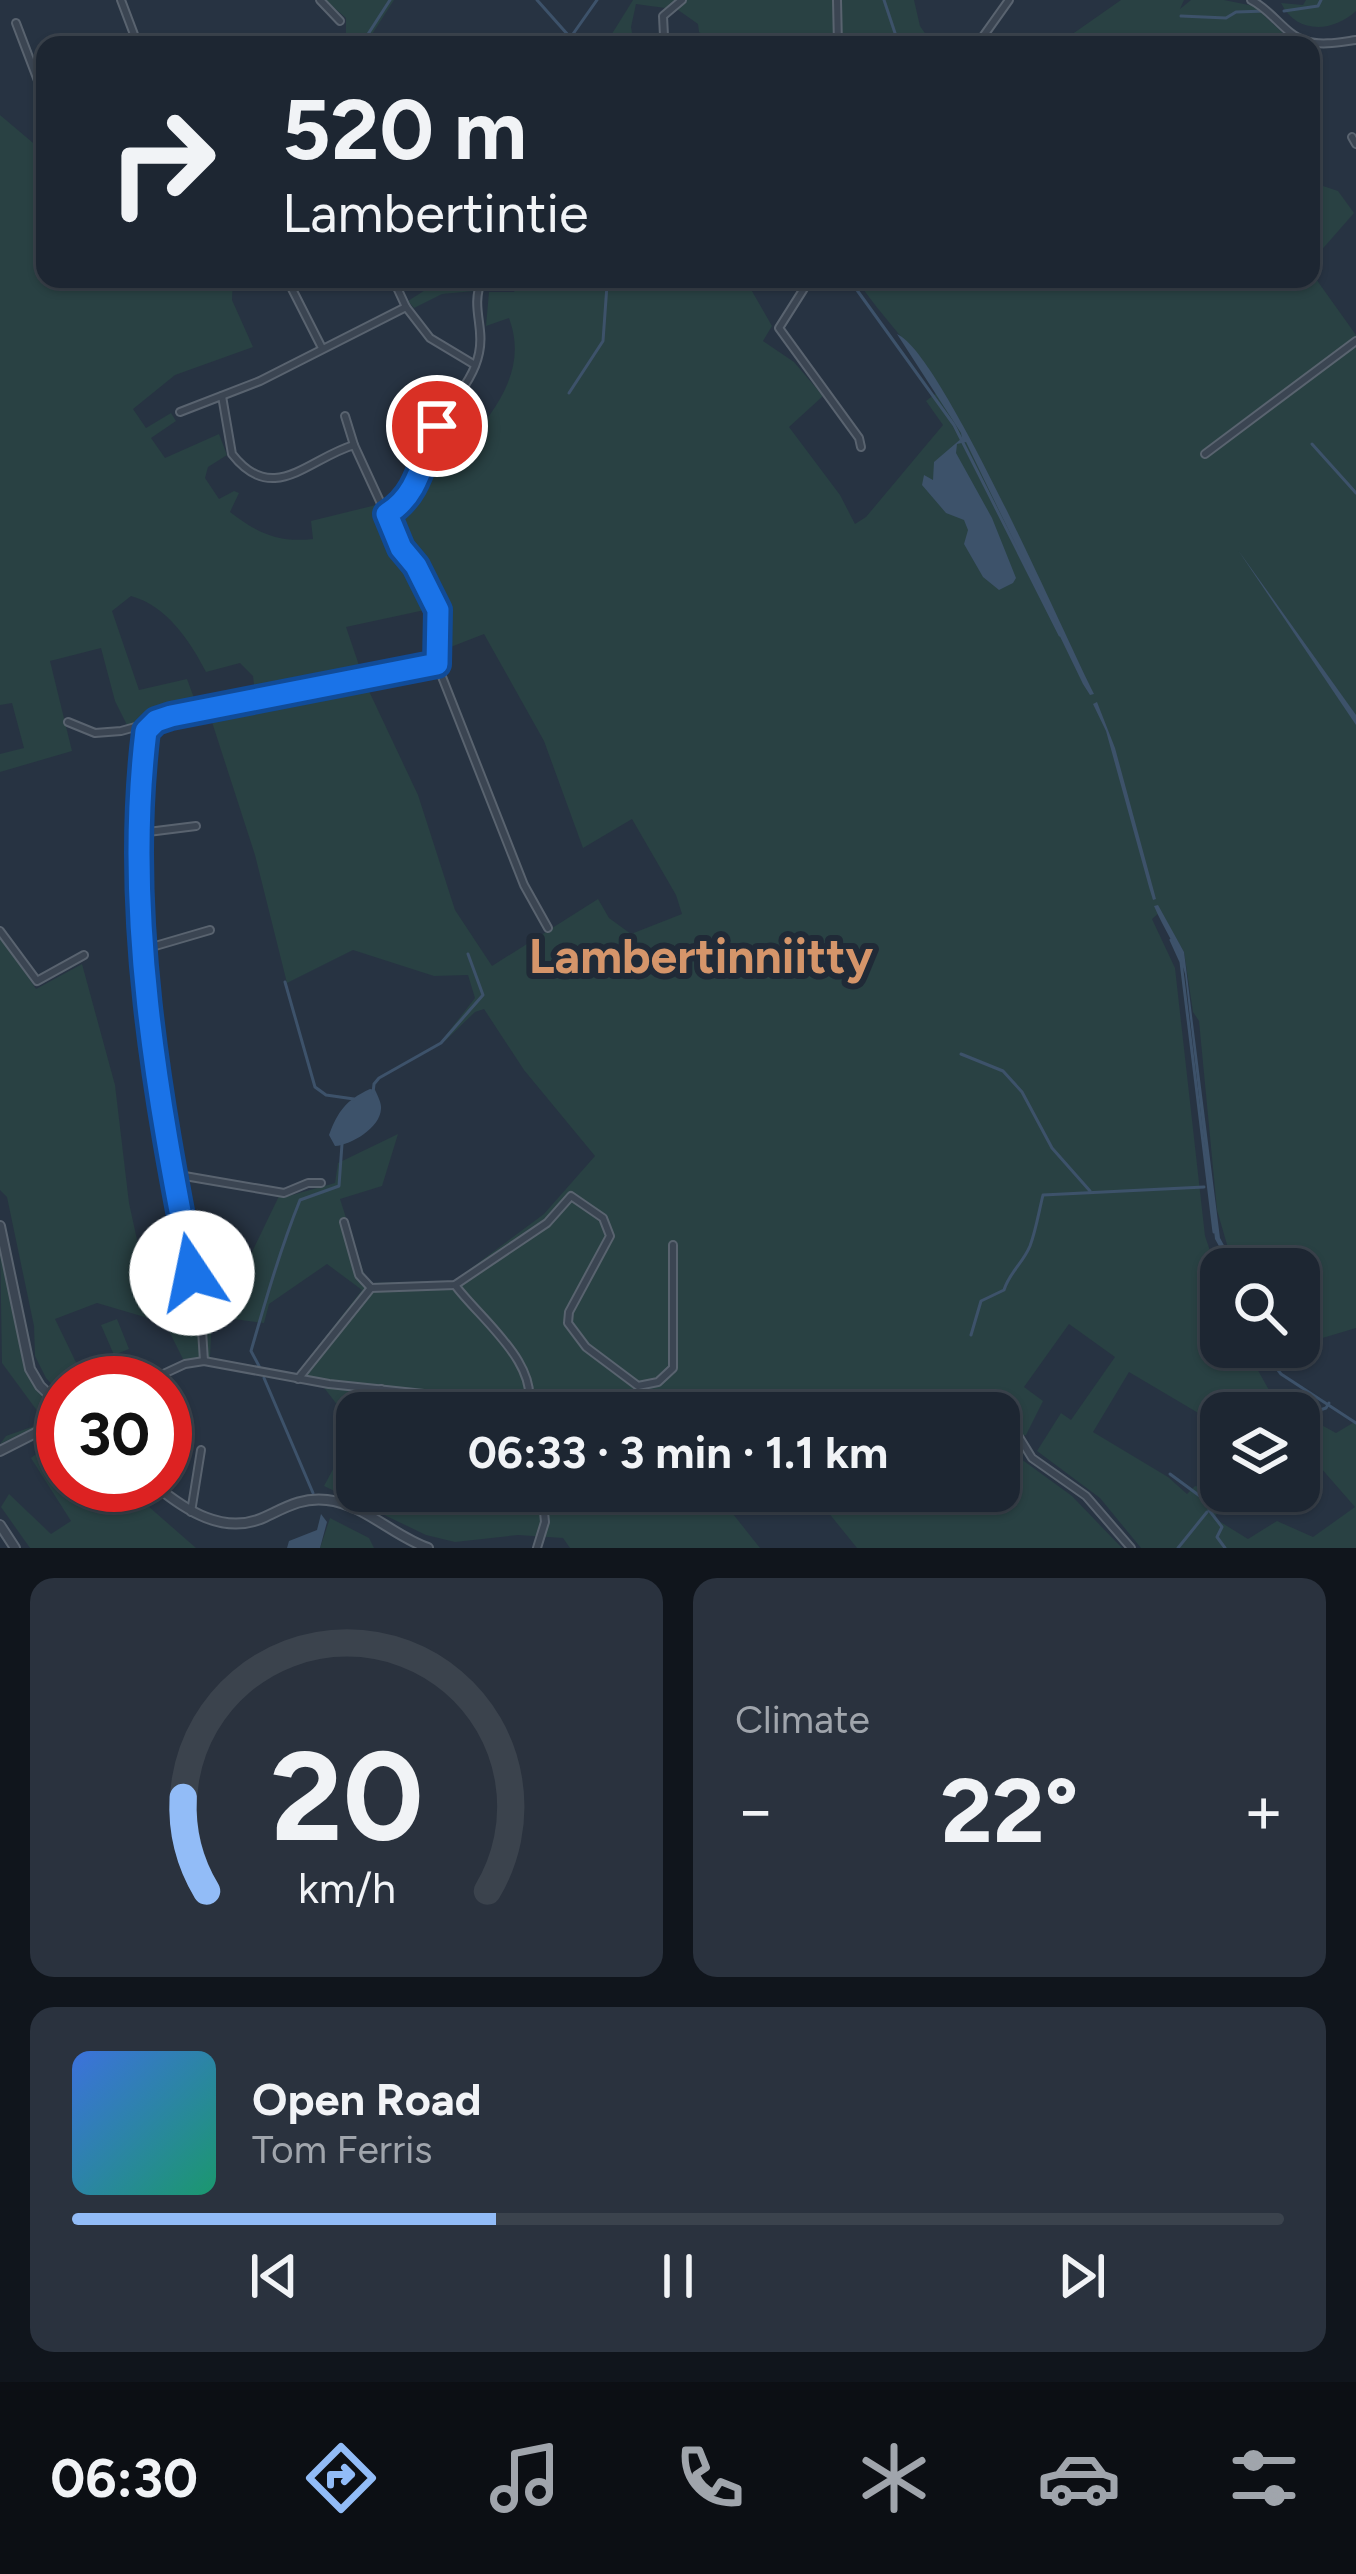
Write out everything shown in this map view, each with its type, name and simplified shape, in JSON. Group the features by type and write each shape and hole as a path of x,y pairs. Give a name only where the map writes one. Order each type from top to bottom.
{"street":[{"path":"121,0 135,36"},
{"path":"320,0 340,22"},
{"path":"664,36 663,16 682,0"},
{"path":"837,0 838,36"},
{"path":"984,36 1010,0"},
{"path":"1251,0 1275,14 1297,36"},
{"path":"16,23 36,75"},
{"path":"1320,43 1356,40"},
{"path":"292,288 322,348"},
{"path":"397,288 430,338 475,365"},
{"path":"387,514 401,506 412,490 437,426 475,365 480,340 475,302 479,288"},
{"path":"805,288 779,328 861,447"},
{"path":"180,412 406,307"},
{"path":"1205,454 1356,341"},
{"path":"222,396 229,447 240,464 260,476 288,476 354,445"},
{"path":"345,416 401,548 416,566 438,610 437,664 524,885 548,928"},
{"path":"68,722 94,733 150,725 255,698 437,664"},
{"path":"150,725 140,832 145,949 160,1111 201,1315 204,1361"},
{"path":"140,832 196,826"},
{"path":"0,931 37,981 84,955"},
{"path":"145,949 210,931"},
{"path":"173,1174 284,1193 321,1183"},
{"path":"298,1379 371,1288 455,1285 526,1238 572,1196 603,1218 610,1236 569,1312 568,1323 586,1346 638,1386 658,1382 673,1368 673,1245"},
{"path":"344,1222 359,1275 371,1288"},
{"path":"0,1226 30,1370 36,1380"},
{"path":"455,1285 523,1370 529,1392"},
{"path":"192,1363 409,1392"},
{"path":"0,1451 36,1433"},
{"path":"1020,1438 1032,1458 1086,1496 1131,1548"},
{"path":"201,1450 191,1513 239,1523 259,1520 304,1500 334,1501 428,1548"},
{"path":"537,1548 544,1512"},
{"path":"0,1525 15,1548"}],"green space":[{"path":"325,0 394,0 371,36 342,36 346,18"},
{"path":"633,0 914,0 927,36 704,36 698,24 671,5 636,4 632,36 611,36"},
{"path":"1121,0 1184,0 1180,9 1191,0 1224,0 1254,6 1286,36 1070,36"},
{"path":"1306,0 1356,0 1356,11 1336,23 1315,27 1296,20 1281,3 1303,5"},
{"path":"0,115 36,145 36,288 233,288 232,300 253,347 175,375 133,409 146,428 171,413 176,421 151,438 165,458 219,434 227,455 208,467 205,478 219,499 239,493 230,512 279,538 313,539 311,521 380,504 399,551 412,565 434,608 346,627 363,677 255,694 253,676 240,663 206,672 166,616 131,596 112,611 139,690 187,679 197,706 127,725 115,701 101,648 50,661 72,751 0,772 0,754 24,748 12,703 0,705"},
{"path":"1320,185 1338,191 1354,213 1320,252"},
{"path":"1320,285 1356,335 1356,1328 1320,1339 1320,1248 1228,1248 1217,1210 1199,1021 1193,1012 1184,952 1160,912 1152,919 1175,968 1209,1248 1200,1248 1200,1368 1257,1368 1270,1392 1200,1392 1200,1414 1129,1372 1093,1432 1168,1477 1187,1494 1200,1487 1200,1512 1218,1512 1214,1518 1248,1539 1277,1521 1313,1537 1355,1507 1320,1467 1320,1424 1336,1433 1356,1421 1356,1548 1141,1548 1100,1498 1037,1451 1061,1413 1071,1420 1115,1357 1069,1324 1024,1387 1043,1401 1026,1435 1020,1437 1020,1392 336,1392 336,1403 322,1385 295,1376 362,1290 327,1264 269,1304 264,1323 212,1316 210,1358 182,1356 165,1323 97,1303 55,1319 73,1356 36,1358 34,1326 7,1197 0,1190 0,936 36,989 82,964 115,1085 129,1203 141,1258 182,1248 187,1274 209,1274 238,1265 221,1267 220,1260 240,1255 242,1261 252,1252 280,1194 285,1197 335,1183 338,1163 398,1134 382,1186 340,1199 367,1283 454,1281 544,1214 595,1156 524,1070 484,1009 443,1039 475,998 468,975 434,976 353,950 287,983 255,855 211,719 172,726 172,721 368,689 418,795 455,910 492,966 598,899 609,918 631,934 682,914 632,819 583,848 544,741 484,634 443,650 441,607 395,514 416,493 454,415 475,434 509,380 514,335 509,318 486,326 489,292 750,288 772,326 763,341 794,362 823,396 789,427 840,495 855,524 943,425 926,401 940,390 863,288"},
{"path":"428,288 475,288 442,294 414,308 408,301"},
{"path":"0,1241 26,1370 36,1383 36,1409 2,1363"},
{"path":"117,1319 129,1349 114,1355 101,1325"},
{"path":"36,1425 0,1444 6,1436"},
{"path":"1020,1458 1072,1496 1122,1548 857,1548 828,1512 1020,1512"},
{"path":"336,1464 336,1492 324,1486"},
{"path":"9,1494 51,1534 71,1521 65,1512 155,1512 196,1548 30,1548 1,1507"},
{"path":"378,1512 735,1512 760,1548 570,1548 563,1538 518,1535 455,1542 426,1535"},
{"path":"330,1518 369,1538 374,1548 320,1548"}],"water":[{"path":"897,334 943,390 971,441 1094,694 1083,684 966,442 957,444 956,453 992,518 1016,578 1013,583 999,590 983,577 964,544 968,530 964,520 946,513 922,485 924,475 933,480 934,462 962,438"},
{"path":"1238,550 1356,715 1356,725"},
{"path":"1097,702 1115,748 1153,900 1106,731 1093,704"},
{"path":"1158,905 1184,952 1220,1238 1225,1248 1215,1239 1185,974 1154,906"},
{"path":"370,1089 381,1104 376,1123 356,1139 335,1146 329,1135 340,1113"},
{"path":"321,1514 327,1522 320,1548 287,1548 289,1541 317,1530"}],"waterway":[{"path":"367,36 390,0"},
{"path":"537,0 569,36"},
{"path":"573,34 597,0"},
{"path":"884,0 896,36"},
{"path":"1284,11 1318,6 1321,0"},
{"path":"1181,16 1226,18 1236,12 1266,11"},
{"path":"569,393 603,341 607,288"},
{"path":"855,288 954,425 1060,635"},
{"path":"1312,444 1356,493"},
{"path":"1171,940 1181,962 1214,1232"},
{"path":"373,1093 379,1078 441,1043 483,995 468,954"},
{"path":"285,982 315,1087 326,1095 354,1099"},
{"path":"961,1054 1003,1071 1022,1092 1052,1148 1090,1191"},
{"path":"259,1366 251,1351 300,1200 339,1186 342,1144"},
{"path":"971,1335 981,1301 1004,1290 1027,1252 1043,1195 1204,1187"},
{"path":"1276,1368 1356,1423"},
{"path":"264,1378 313,1493"},
{"path":"1320,1410 1329,1403"},
{"path":"1170,1474 1200,1496"},
{"path":"1178,1548 1207,1512"},
{"path":"1211,1512 1222,1527 1217,1537 1225,1548"}],"district":[{"name":"Lambertinniitty","path":"701,956"}],"route":[{"path":"192,1273 160,1111 145,957 139,860 146,731 171,716 437,664 438,610 387,514 401,506 412,490 437,426"}]}
